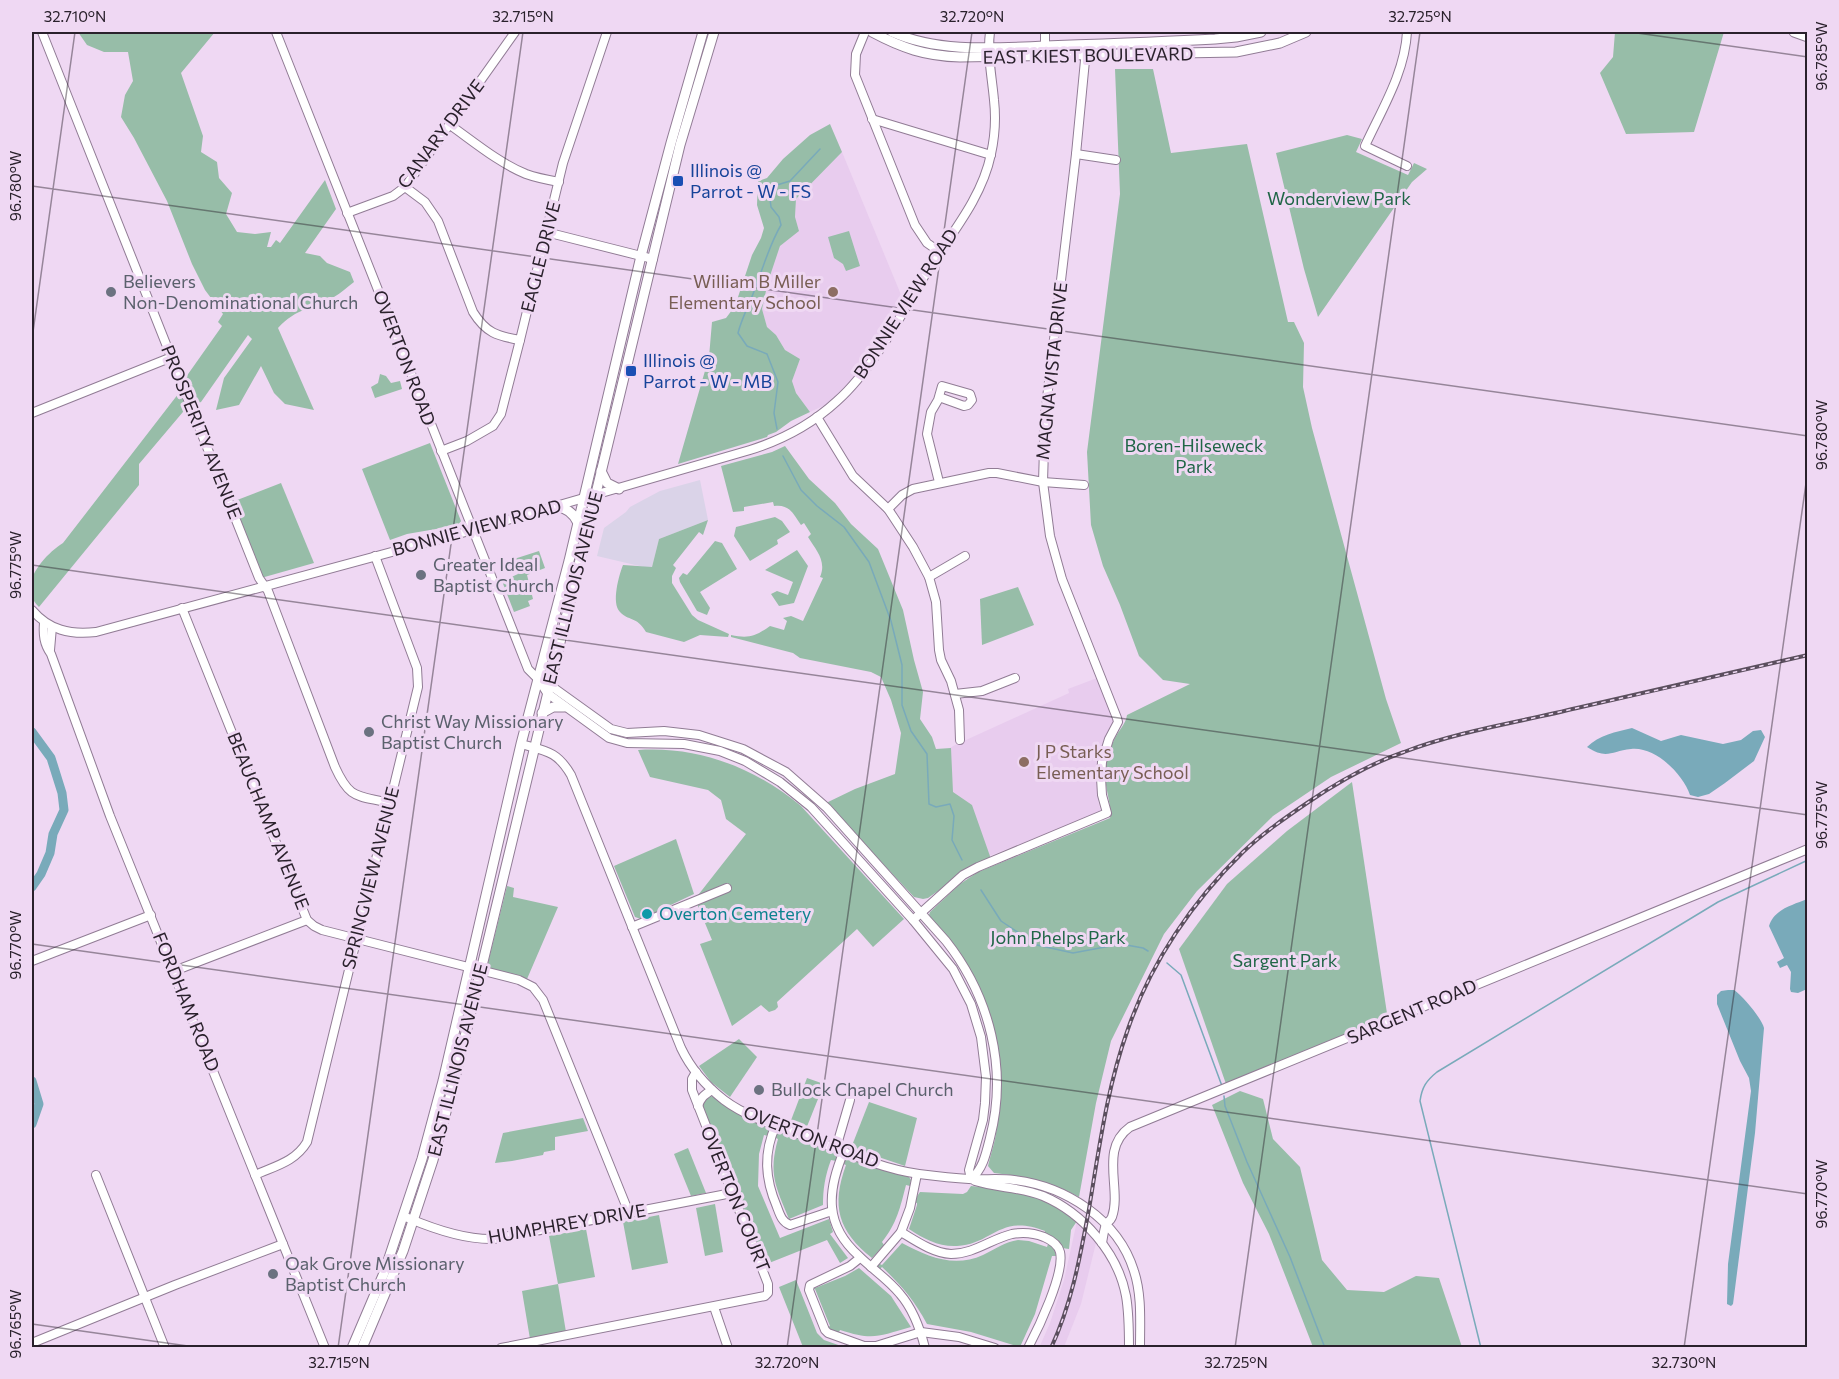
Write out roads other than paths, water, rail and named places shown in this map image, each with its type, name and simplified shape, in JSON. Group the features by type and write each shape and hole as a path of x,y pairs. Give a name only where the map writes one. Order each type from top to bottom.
{"main road":[{"name":"EAST ILLINOIS AVENUE","path":"352,1347 381,1294 414,1220 433,1160 653,259 676,144 703,32"},
{"name":"EAST ILLINOIS AVENUE","path":"362,1347 381,1294 434,1116 521,744 578,523 641,256 714,32"},
{"name":"EAST KIEST BOULEVARD","path":"872,32 910,50 932,55 1045,46 1215,39 1261,32"},
{"name":"EAST KIEST BOULEVARD","path":"892,32 916,40 989,52 1085,56 1236,52 1272,45 1306,32"},
{"path":"1794,32 1808,37"},
{"path":"630,303 641,306"},
{"path":"609,395 619,398"},
{"path":"601,471 607,483 619,489"},
{"path":"557,507 568,511 578,523"},
{"path":"559,599 570,602"},
{"path":"542,713 553,708 564,707"}],"street":[{"name":"PROSPERITY AVENUE","path":"42,32 259,578 268,591 342,783 355,794 389,803"},
{"name":"OVERTON ROAD","path":"276,32 525,662 528,669 539,680"},
{"name":"CANARY DRIVE","path":"347,213 393,196 405,187 515,32"},
{"name":"EAGLE DRIVE","path":"441,451 467,441 493,426 501,414 559,182 607,32"},
{"path":"865,32 856,54 855,75 915,225 927,243 940,252"},
{"name":"BONNIE VIEW ROAD","path":"48,625 72,633 90,633 557,507 763,446 801,428 818,417 854,384 885,340 979,190 991,155 995,111 989,52 990,32"},
{"path":"1045,32 1045,46"},
{"path":"1407,32 1404,58 1399,72 1365,146 1407,166"},
{"name":"MAGNA VISTA DRIVE","path":"921,913 963,875 1104,816 1107,810 1102,795 1102,762 1109,739 1118,722 1062,579 1050,536 1042,482 1045,415 1087,45"},
{"path":"872,119 991,155"},
{"path":"450,125 515,168 559,182"},
{"path":"1076,154 1116,160"},
{"path":"405,187 425,202 438,221 479,323 498,336 520,340"},
{"path":"546,232 653,259"},
{"path":"32,414 172,357"},
{"path":"939,397 931,412 927,434 939,482"},
{"path":"818,417 853,476 888,509 929,577 936,602 941,660 955,694 960,719 960,740"},
{"path":"888,509 907,492 939,482 989,472 1042,482 1084,485"},
{"name":"SPRINGVIEW AVENUE","path":"255,1175 287,1162 296,1156 307,1142 418,687 417,668 375,556"},
{"path":"929,577 965,556"},
{"name":"BEAUCHAMP AVENUE","path":"182,608 307,920 322,930 481,970 528,984 538,992 629,1213"},
{"path":"32,610 48,625"},
{"name":"FORDHAM ROAD","path":"48,625 51,654 111,816 325,1347"},
{"path":"955,694 982,691 1015,678"},
{"path":"539,680 564,707 603,735 621,741 684,744 720,752 759,768 785,785 811,807 914,920 953,969 967,996 984,1052 986,1077 983,1120 969,1170 971,1179"},
{"path":"548,689 611,729 623,732 664,731 699,735 736,746 786,772 814,796 946,941 967,971 984,1007 990,1027 996,1068 997,1098 994,1122 978,1173 971,1179"},
{"path":"621,741 623,732"},
{"name":"OVERTON ROAD","path":"521,744 558,756 571,775 681,1048 696,1072 712,1090 738,1109 882,1165 916,1174 971,1179 993,1178 1033,1183 1060,1193 1089,1209 1124,1246 1136,1278 1139,1295 1140,1347"},
{"path":"759,768 764,759"},
{"name":"SARGENT ROAD","path":"1112,1216 1116,1145 1119,1137 1130,1127 1808,849"},
{"path":"632,927 727,888"},
{"path":"914,920 921,913"},
{"path":"32,961 151,915"},
{"path":"174,972 307,920"},
{"path":"979,1030 990,1027"},
{"name":"OVERTON COURT","path":"696,1072 691,1085 698,1106 768,1284 768,1293 765,1296 714,1306"},
{"name":"OVERTON COURT","path":"698,1106 700,1099 712,1090"},
{"path":"850,1100 839,1164 832,1186 832,1211 844,1240 860,1258 902,1295 915,1317 925,1347"},
{"path":"983,1120 994,1122"},
{"path":"776,1125 770,1145 766,1175 783,1221 790,1225 832,1211"},
{"path":"986,1153 985,1169 993,1178"},
{"path":"872,1267 901,1232 908,1215 916,1174"},
{"path":"96,1175 165,1347"},
{"path":"971,1179 988,1185 1043,1196 1078,1217 1102,1243 1116,1268 1126,1296 1129,1347"},
{"name":"HUMPHREY DRIVE","path":"404,1216 482,1240 510,1237 732,1193"},
{"path":"1102,1243 1106,1225 1112,1216"},
{"path":"1112,1216 1124,1246"},
{"path":"901,1232 928,1248 950,1254 970,1251 1010,1234 1040,1235 1055,1243 1060,1252 1058,1274 1039,1327 1028,1347"},
{"path":"32,1343 283,1244"},
{"path":"860,1258 850,1266 810,1285 809,1290 825,1330 832,1335 876,1346 921,1332 959,1337 995,1347"},
{"path":"501,1347 528,1345 714,1306 728,1347"},
{"path":"1129,1328 1140,1328"}],"water":[{"path":"1632,728 1661,741 1681,735 1723,744 1741,740 1753,731 1761,730 1765,737 1754,761 1709,794 1698,797 1690,795 1675,770 1649,752 1631,749 1604,754 1587,747 1602,737"},
{"path":"1807,899 1807,989 1798,993 1791,992 1791,972 1787,965 1780,968 1777,962 1784,958 1769,926 1775,915"},
{"path":"1734,990 1742,997 1764,1028 1755,1133 1731,1306 1727,1304 1728,1264 1751,1091 1749,1078 1717,1004 1717,995 1721,991"}],"waterway":[{"path":"777,429 774,413 778,382 767,354 747,346 738,333 768,252 781,225 779,217 771,207 769,191 777,185 790,181 820,149"},
{"path":"783,456 801,490 844,527 869,562 891,621 902,665 902,705 911,731 927,754 929,804 936,807 950,804 954,816 952,840 962,860"},
{"path":"32,732 51,758 62,793 64,810 53,834 50,853 41,874 32,887"},
{"path":"1481,1348 1420,1101 1425,1085 1437,1072 1718,902 1808,860"},
{"path":"981,890 1001,921 1037,945 1073,953 1121,944 1148,951"},
{"path":"1167,963 1181,975 1222,1086"},
{"path":"32,1081 39,1104 32,1124"},
{"path":"1224,1096 1225,1106 1247,1162 1290,1257 1325,1348"}],"railway":[{"path":"1051,1348 1065,1314 1074,1280 1086,1227 1109,1096 1137,1004 1161,956 1191,912 1225,871 1258,838 1319,795 1366,768 1446,738 1808,655"}],"place":[{"name":"Illinois @ Parrot - W - FS","path":"678,181"},
{"name":"Believers Non-Denominational Church","path":"111,292"},
{"name":"William B Miller Elementary School","path":"833,292"},
{"name":"Illinois @ Parrot - W - MB","path":"631,371"},
{"name":"Greater Ideal Baptist Church","path":"421,575"},
{"name":"Christ Way Missionary Baptist Church","path":"369,732"},
{"name":"J P Starks Elementary School","path":"1024,762"},
{"name":"Overton Cemetery","path":"647,914"},
{"name":"Bullock Chapel Church","path":"759,1090"},
{"name":"Oak Grove Missionary Baptist Church","path":"273,1274"}],"park label":[{"name":"Wonderview Park","path":"1339,199"},
{"name":"Boren-Hilseweck Park","path":"1194,456"},
{"name":"John Phelps Park","path":"1058,938"},
{"name":"Sargent Park","path":"1285,961"}]}
